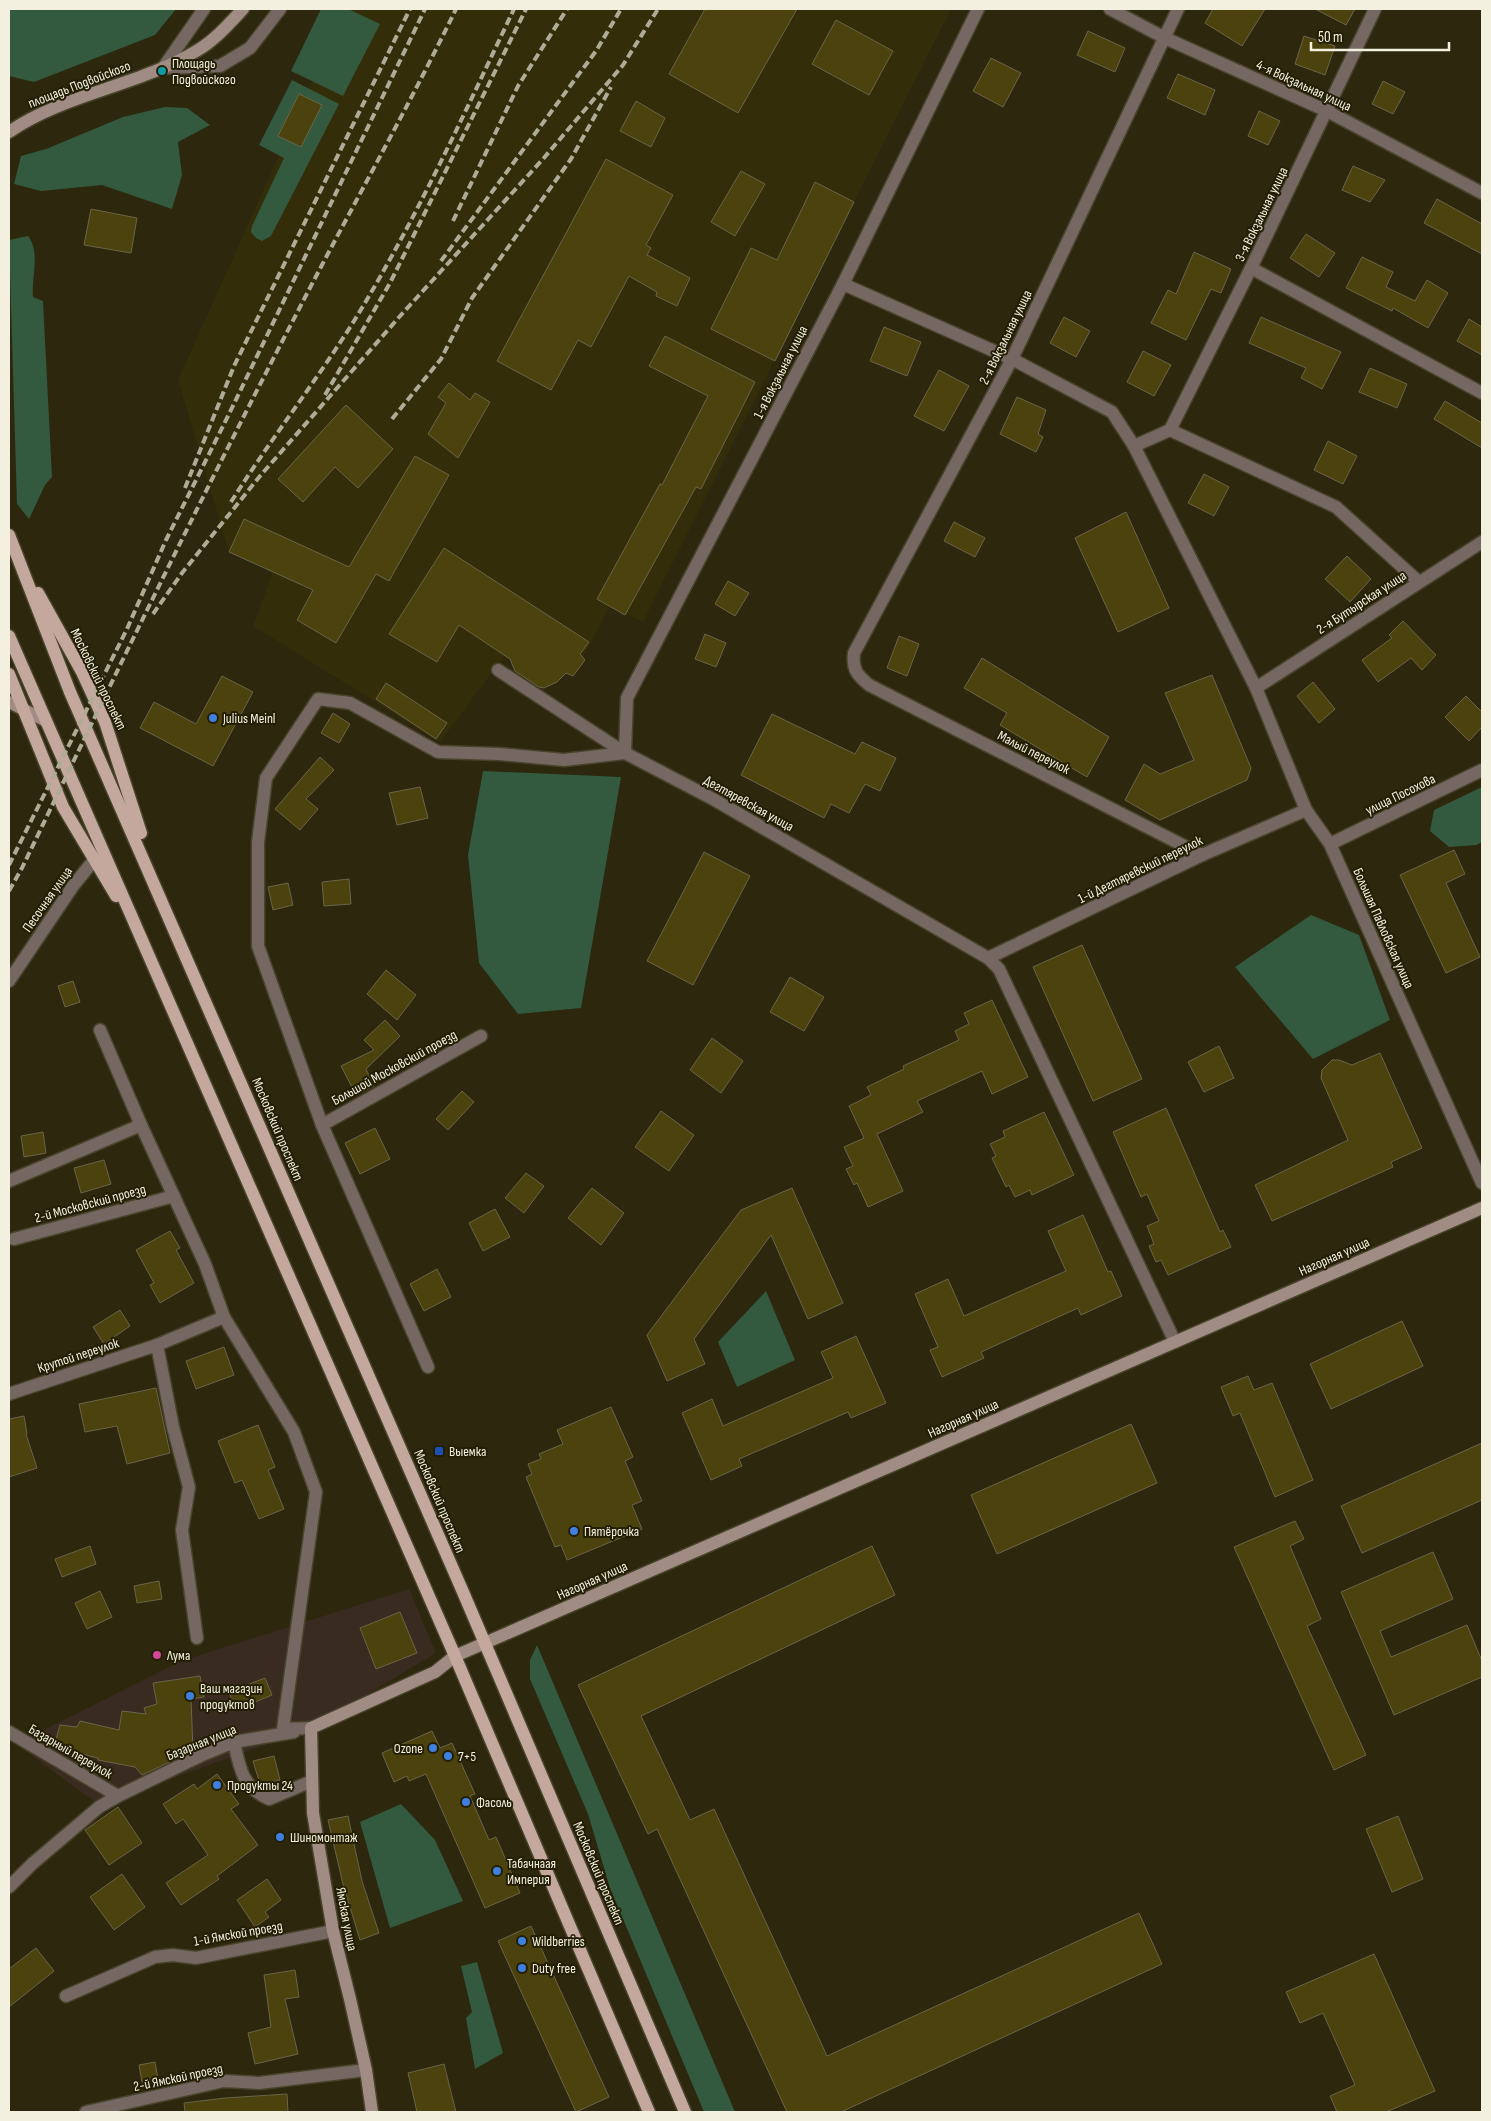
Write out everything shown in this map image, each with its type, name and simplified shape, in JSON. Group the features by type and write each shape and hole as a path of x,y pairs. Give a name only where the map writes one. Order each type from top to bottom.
{"main road":[{"name":"площадь Подвойского","path":"9,132 42,113 163,68 199,50 222,31 243,9"},
{"name":"Московский проспект","path":"9,535 25,570 82,672 105,722 163,902"},
{"name":"Московский проспект","path":"9,535 70,692 485,1643 685,2112"},
{"path":"9,636 456,1656 649,2112"},
{"path":"9,674 63,807 145,945"},
{"path":"9,702 46,721"},
{"name":"Нагорная улица","path":"456,1656 1482,1208"},
{"name":"Базарная улица","path":"311,1728 435,1672 456,1656"},
{"name":"Ямская улица","path":"311,1728 314,1813 333,1932 366,2070 372,2112"}],"street":[{"path":"163,68 204,9"},
{"name":"площадь Подвойского","path":"163,68 220,66 250,48 280,9"},
{"name":"1-я Вокзальная улица","path":"625,753 628,698 843,284 978,9"},
{"name":"4-я Вокзальная улица","path":"1110,9 1165,38 1327,110 1482,193"},
{"name":"2-я Вокзальная улица","path":"855,672 852,663 854,653 1012,360 1178,9"},
{"name":"3-я Вокзальная улица","path":"1170,430 1251,268 1375,9"},
{"path":"1251,268 1482,393"},
{"name":"Большая Павловская улица","path":"843,284 1012,360 1112,412 1134,446 1256,688 1275,729 1306,810 1330,844 1482,1183"},
{"path":"1134,446 1170,430 1336,507 1419,582"},
{"name":"2-я Бутырская улица","path":"1256,688 1482,542"},
{"name":"Дегтяревская улица","path":"498,670 625,753 713,799 988,958"},
{"name":"Малый переулок","path":"855,672 869,685 1202,854"},
{"path":"428,1367 322,1125 258,946 258,842 266,778 318,699 350,703 438,752 499,754 564,760 625,753"},
{"name":"улица Посохова","path":"1330,844 1482,770"},
{"name":"1-й Дегтяревский переулок","path":"988,958 1202,854 1306,810"},
{"name":"Песочная улица","path":"9,980 73,886 94,860"},
{"path":"988,958 1003,977 1175,1342"},
{"path":"100,1030 140,1125 205,1264 224,1317 294,1432 316,1492 284,1729 311,1728"},
{"name":"Большой Московский проезд","path":"322,1125 481,1036"},
{"path":"9,1181 140,1125"},
{"name":"2-й Московский проезд","path":"14,1239 174,1196"},
{"name":"Крутой переулок","path":"9,1394 157,1345 224,1317"},
{"path":"157,1345 173,1427 189,1486 182,1530 197,1638"},
{"name":"Базарная улица","path":"9,1887 32,1864 92,1813 118,1796 200,1756 234,1742 311,1728"},
{"name":"Базарный переулок","path":"9,1732 118,1796"},
{"path":"234,1742 244,1778 258,1794 269,1800 312,1781"},
{"name":"1-й Ямской проезд","path":"66,1996 155,1957 173,1955 196,1958 333,1932"},
{"name":"2-й Ямской проезд","path":"86,2112 224,2081 258,2083 366,2070"}],"shaded area":[{"path":"345,9 951,9 643,622 610,606 573,676 505,655 440,742 253,626 273,572 229,552 178,380"},
{"path":"409,1589 436,1653 311,1728 99,1805 16,1744 181,1661"}],"green space":[{"path":"9,9 176,9 155,35 34,82 9,76"},
{"path":"321,9 348,9 380,24 343,96 291,71"},
{"path":"292,80 339,104 271,236 262,241 251,232 252,226 284,158 259,145"},
{"path":"165,107 187,108 210,125 178,142 182,175 172,209 102,185 41,191 14,184 21,156 46,149 123,117"},
{"path":"28,236 32,242 35,257 33,297 43,301 52,477 45,485 29,519 17,504 9,240"},
{"path":"483,771 621,777 581,1008 518,1014 479,963 468,855"},
{"path":"1482,787 1482,842 1476,845 1449,847 1430,831 1434,810"},
{"path":"1311,915 1359,935 1390,1020 1313,1059 1235,967"},
{"path":"766,1291 795,1360 737,1387 718,1342"},
{"path":"537,1645 735,2112 704,2112 610,1888 588,1814 530,1679 530,1660"},
{"path":"401,1804 435,1840 463,1901 390,1928 360,1822"},
{"path":"477,1962 503,2053 475,2069 466,2018 472,2012 461,1966"}],"building":[{"path":"705,9 797,9 738,113 669,74"},
{"path":"1213,9 1265,9 1242,46 1205,23"},
{"path":"1315,9 1355,9 1346,25"},
{"path":"836,20 893,51 869,95 812,64"},
{"path":"1088,31 1125,48 1115,72 1077,55"},
{"path":"1304,36 1335,46 1325,75 1295,64"},
{"path":"991,58 1021,73 1003,107 973,91"},
{"path":"1178,74 1215,90 1205,115 1167,98"},
{"path":"1383,81 1405,92 1393,114 1372,104"},
{"path":"299,94 322,105 301,147 278,136"},
{"path":"636,101 665,118 651,147 620,131"},
{"path":"1259,111 1280,121 1268,145 1248,136"},
{"path":"606,159 673,195 646,245 651,248 647,255 690,278 677,306 656,296 657,292 629,276 591,347 578,340 551,390 497,361"},
{"path":"1353,166 1385,180 1370,202 1342,190"},
{"path":"741,171 765,184 735,236 711,222"},
{"path":"815,182 854,202 775,361 711,329 751,248 777,260"},
{"path":"1437,199 1482,224 1482,254 1424,223"},
{"path":"91,209 137,218 131,253 84,245"},
{"path":"1306,234 1335,253 1319,277 1290,258"},
{"path":"1194,252 1231,269 1221,293 1211,289 1186,340 1151,323 1168,290 1176,294"},
{"path":"1362,257 1393,272 1386,287 1415,301 1427,280 1448,293 1428,328 1393,308 1392,311 1346,288"},
{"path":"1064,317 1090,331 1076,357 1050,343"},
{"path":"1261,317 1341,352 1322,389 1301,378 1306,368 1249,343"},
{"path":"1469,319 1482,327 1482,355 1457,341"},
{"path":"884,327 921,342 907,376 870,361"},
{"path":"665,336 755,382 701,489 696,487 625,615 597,599 660,484 662,485 708,396 649,366"},
{"path":"1143,351 1171,365 1154,396 1127,382"},
{"path":"1370,368 1407,384 1397,408 1359,392"},
{"path":"939,370 969,386 944,431 914,416"},
{"path":"449,383 470,400 475,393 490,402 458,458 428,434 446,403 438,397"},
{"path":"1017,397 1046,410 1038,434 1043,437 1036,452 1000,434"},
{"path":"1445,401 1482,423 1482,448 1434,419"},
{"path":"346,405 393,449 358,488 335,467 303,502 278,479"},
{"path":"1328,441 1357,456 1343,484 1314,470"},
{"path":"415,456 449,475 389,581 376,574 336,643 297,620 313,590 229,552 244,519 349,567"},
{"path":"1204,474 1229,487 1214,516 1188,503"},
{"path":"1126,512 1169,608 1118,632 1075,538"},
{"path":"954,522 985,538 975,557 944,541"},
{"path":"444,548 589,642 580,654 585,660 573,676 566,673 557,682 544,688 539,687 515,671 510,659 459,625 437,662 389,634"},
{"path":"1347,556 1371,579 1350,602 1325,579"},
{"path":"728,581 749,593 735,616 715,604"},
{"path":"1403,621 1436,655 1422,670 1411,658 1378,682 1362,660 1392,638 1389,635"},
{"path":"705,634 726,643 716,667 695,659"},
{"path":"899,636 919,644 907,676 887,668"},
{"path":"982,658 1109,737 1087,777 1000,725 1007,713 964,688"},
{"path":"1212,675 1251,768 1247,780 1160,820 1125,800 1144,764 1160,774 1194,760 1165,693"},
{"path":"222,676 253,692 213,766 140,728 154,702 196,724"},
{"path":"1313,682 1335,709 1319,723 1297,696"},
{"path":"386,683 447,723 436,739 376,699"},
{"path":"1466,696 1482,712 1482,727 1469,741 1445,717"},
{"path":"333,713 350,724 339,743 321,733"},
{"path":"772,714 855,754 862,742 896,758 880,791 865,784 849,813 831,804 824,818 741,775"},
{"path":"320,757 334,770 306,799 318,809 300,830 275,809"},
{"path":"420,787 428,818 397,825 389,793"},
{"path":"1454,850 1465,874 1446,883 1480,957 1446,973 1400,875"},
{"path":"704,852 750,876 693,985 647,961"},
{"path":"349,879 351,904 324,906 322,882"},
{"path":"288,883 293,905 273,910 268,887"},
{"path":"1082,945 1142,1079 1093,1101 1033,967"},
{"path":"386,970 416,995 397,1020 367,994"},
{"path":"790,977 824,997 804,1031 770,1012"},
{"path":"73,981 80,1002 65,1007 58,986"},
{"path":"992,1000 1028,1077 992,1094 982,1071 917,1101 923,1112 877,1134 903,1191 868,1207 857,1183 854,1185 846,1169 853,1166 844,1147 864,1138 849,1106 871,1095 867,1087 904,1069 903,1066 959,1040 955,1031 969,1024 964,1013"},
{"path":"385,1020 400,1036 366,1069 374,1086 356,1095 341,1066 374,1050 364,1040"},
{"path":"712,1038 743,1061 721,1093 690,1070"},
{"path":"1219,1046 1234,1078 1204,1092 1188,1062"},
{"path":"1380,1053 1422,1148 1391,1162 1393,1167 1272,1221 1255,1185 1348,1140 1321,1078 1322,1070 1332,1060 1339,1060 1352,1065"},
{"path":"462,1091 474,1102 448,1130 436,1119"},
{"path":"1166,1108 1220,1232 1223,1230 1231,1247 1168,1275 1161,1260 1156,1262 1149,1246 1154,1244 1147,1226 1159,1221 1147,1194 1141,1197 1113,1132"},
{"path":"661,1111 694,1135 669,1171 635,1147"},
{"path":"1044,1112 1074,1175 1032,1195 1030,1190 1015,1197 1009,1185 1006,1187 992,1158 996,1156 990,1144 1005,1137 1003,1131"},
{"path":"375,1128 390,1159 360,1174 345,1143"},
{"path":"43,1132 46,1153 24,1157 21,1136"},
{"path":"104,1160 111,1184 81,1193 74,1168"},
{"path":"526,1173 544,1186 524,1213 505,1198"},
{"path":"592,1188 624,1213 601,1245 568,1218"},
{"path":"792,1188 843,1303 808,1319 771,1235 694,1339 705,1364 667,1381 647,1335 741,1210"},
{"path":"495,1209 510,1237 483,1251 469,1223"},
{"path":"1083,1215 1108,1272 1111,1271 1122,1296 1081,1315 1078,1308 981,1352 984,1358 942,1377 930,1350 938,1347 915,1294 948,1279 964,1316 1066,1271 1048,1231"},
{"path":"170,1231 180,1248 176,1250 194,1283 160,1303 150,1285 154,1283 136,1250"},
{"path":"437,1269 451,1297 424,1311 410,1284"},
{"path":"120,1310 130,1326 104,1344 93,1327"},
{"path":"1402,1321 1423,1366 1331,1409 1310,1364"},
{"path":"856,1336 886,1403 851,1418 848,1412 739,1459 742,1466 711,1480 682,1413 712,1399 723,1426 833,1378 821,1352"},
{"path":"224,1347 234,1375 196,1389 186,1361"},
{"path":"1248,1376 1254,1390 1272,1383 1313,1480 1275,1497 1240,1413 1233,1416 1221,1387"},
{"path":"156,1388 170,1453 127,1464 117,1426 85,1432 79,1404"},
{"path":"611,1407 633,1457 625,1461 642,1501 632,1505 642,1529 567,1560 561,1545 555,1547 526,1477 532,1474 528,1464 541,1459 539,1454 563,1444 557,1430"},
{"path":"24,1416 26,1434 37,1468 9,1477 9,1419"},
{"path":"1131,1424 1157,1483 997,1554 971,1495"},
{"path":"258,1425 275,1467 268,1470 284,1509 259,1519 242,1480 235,1483 218,1441"},
{"path":"1482,1443 1482,1500 1362,1553 1341,1506"},
{"path":"1295,1521 1304,1539 1290,1546 1321,1619 1307,1626 1366,1755 1334,1770 1234,1547"},
{"path":"90,1546 96,1564 62,1577 55,1559"},
{"path":"872,1546 895,1595 641,1716 690,1820 714,1809 827,2056 1139,1913 1162,1964 841,2112 787,2112 657,1829 648,1834 578,1685"},
{"path":"1433,1552 1453,1599 1380,1631 1391,1657 1467,1625 1482,1661 1482,1677 1394,1715 1341,1592"},
{"path":"159,1581 162,1599 137,1603 134,1586"},
{"path":"100,1591 112,1617 87,1629 75,1603"},
{"path":"400,1612 417,1653 376,1669 360,1628"},
{"path":"200,1676 204,1697 191,1699 193,1751 142,1775 135,1767 98,1760 98,1758 54,1747 60,1725 77,1727 80,1721 119,1730 122,1711 146,1714 144,1708 157,1704 153,1683"},
{"path":"265,1678 272,1695 236,1710 229,1692"},
{"path":"432,1731 440,1748 452,1743 475,1794 470,1796 489,1840 496,1837 520,1893 485,1908 426,1774 409,1781 407,1776 394,1782 382,1753"},
{"path":"274,1756 280,1780 260,1784 253,1761"},
{"path":"217,1774 239,1804 231,1809 258,1845 217,1876 219,1879 181,1905 166,1883 208,1855 183,1819 176,1824 163,1804 194,1784 197,1789"},
{"path":"118,1807 142,1843 109,1865 85,1830"},
{"path":"348,1816 362,1881 379,1933 360,1940 343,1884 328,1820"},
{"path":"1398,1816 1423,1879 1392,1892 1366,1829"},
{"path":"122,1874 145,1907 114,1930 90,1897"},
{"path":"267,1879 281,1900 265,1912 269,1917 255,1927 237,1900"},
{"path":"531,1926 609,2097 576,2112 498,1941"},
{"path":"36,1948 54,1971 9,2007 9,1969"},
{"path":"1374,1954 1435,2091 1386,2112 1337,2112 1330,2096 1355,2085 1323,2013 1300,2023 1286,1992"},
{"path":"295,1970 299,1997 285,1999 298,2054 255,2064 248,2033 271,2027 264,1975"},
{"path":"155,2062 158,2079 142,2082 139,2065"},
{"path":"444,2064 456,2112 417,2112 408,2073"},
{"path":"287,2094 288,2112 185,2112 184,2103"}],"railway":[{"path":"185,488 234,366 410,9"},
{"path":"9,865 127,629 166,540 425,9"},
{"path":"9,891 228,448 456,9"},
{"path":"231,502 354,321 398,245 514,9"},
{"path":"325,395 390,283 526,9"},
{"path":"453,221 518,86 567,9"},
{"path":"441,261 596,51 621,9"},
{"path":"153,614 182,573 260,476 401,315 543,159 623,65 658,9"},
{"path":"392,419 441,359 472,298 571,159 611,87"}],"place":[{"name":"Площадь Подвойского","path":"162,71"},
{"name":"Julius Meinl","path":"213,718"},
{"name":"Выемка","path":"439,1451"},
{"name":"Пятёрочка","path":"574,1531"},
{"name":"Лума","path":"157,1655"},
{"name":"Ваш магазин продуктов","path":"190,1696"},
{"name":"Ozone","path":"433,1748"},
{"name":"7+5","path":"448,1756"},
{"name":"Продукты 24","path":"217,1785"},
{"name":"Фасоль","path":"466,1802"},
{"name":"Шиномонтаж","path":"280,1837"},
{"name":"Табачнаая Империя","path":"497,1871"},
{"name":"Wildberries","path":"522,1941"},
{"name":"Duty free","path":"522,1968"}]}
